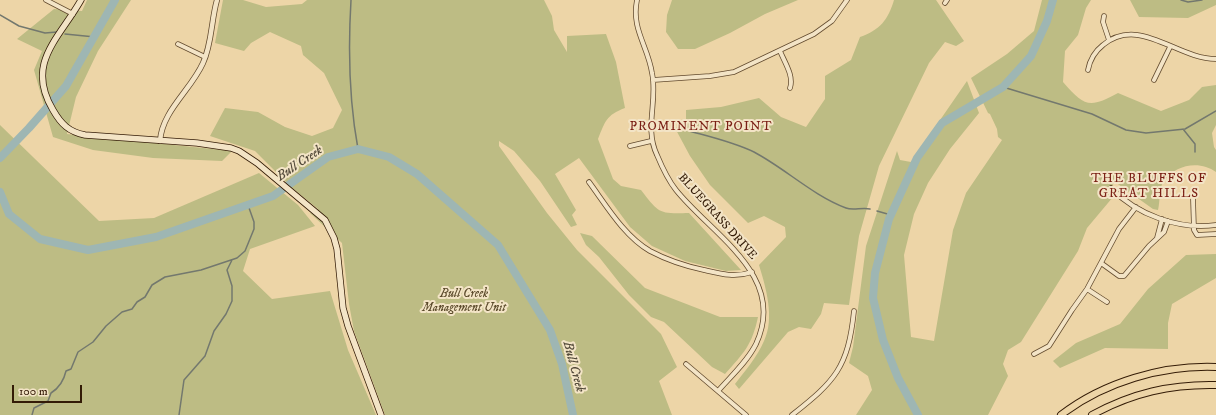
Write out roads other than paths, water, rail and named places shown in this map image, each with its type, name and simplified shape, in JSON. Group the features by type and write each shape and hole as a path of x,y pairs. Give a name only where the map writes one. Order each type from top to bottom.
{"highway":[{"path":"1061,415 1086,399 1136,378 1166,370 1216,367"},
{"path":"1092,415 1120,401 1159,389 1177,385 1216,385"}],"main road":[{"path":"81,0 46,57 41,76 52,108 65,127 74,133 85,135 197,143 231,148 246,155 325,220 334,238 337,249 343,308 348,326 381,415"}],"street":[{"path":"46,0 73,14"},
{"path":"160,141 161,131 165,121 193,82 205,57 217,0"},
{"name":"BLUEGRASS DRIVE","path":"637,0 636,26 649,58 653,80 654,98 650,126 651,141 675,189 752,272 762,300 762,328 751,352 718,391"},
{"path":"653,80 723,75 734,72 780,51 824,28 847,0"},
{"path":"1104,16 1103,22 1109,40"},
{"path":"1088,70 1094,53 1109,40 1129,35 1143,35 1162,41 1170,47 1198,58 1216,59"},
{"path":"178,44 205,57"},
{"path":"1154,80 1170,47"},
{"path":"780,51 791,76 792,82 790,88"},
{"path":"630,146 651,141"},
{"path":"589,182 618,221 648,250 684,265 731,276 752,272"},
{"path":"1111,188 1136,208 1162,219 1193,225 1216,225"},
{"path":"1193,198 1193,225 1197,235 1216,234"},
{"path":"1034,354 1049,346 1087,289 1119,228 1136,208"},
{"path":"1157,238 1162,219"},
{"path":"1101,263 1119,276 1124,276 1164,232 1168,221"},
{"path":"1087,289 1107,302"},
{"path":"792,415 820,394 840,368 851,338 854,311"},
{"path":"686,364 746,415"}],"waterway":[{"name":"Bull Creek","path":"0,158 66,86 115,0"},
{"path":"351,0 350,75 358,149"},
{"path":"918,415 898,378 883,340 873,298 875,273 889,219 917,158 942,123 1003,87 1031,56 1047,21 1053,0"},
{"path":"1181,0 1188,2 1202,0"},
{"path":"0,15 19,26 45,33 57,32"},
{"path":"65,34 95,37"},
{"path":"1003,87 1092,114 1126,130 1146,133 1185,129 1216,111"},
{"path":"1183,129 1195,144 1195,152"},
{"path":"689,131 746,148 766,159 810,189 834,203 846,208 870,209"},
{"name":"Bull Creek","path":"0,192 9,214 40,239 88,250 156,237 273,196 328,157 358,149 389,157 417,174 498,245 550,330 562,364 573,415"},
{"path":"32,415 34,408 48,401 51,393 61,384 66,371 71,369 78,352 93,342 106,326 122,312 132,309 137,302 145,297 152,285 165,277 201,270 237,258 245,251 254,229 254,222 248,205"},
{"path":"877,211 891,215"},
{"path":"179,415 184,380 205,356 214,331 226,314 232,301 232,286 227,270 232,260"}],"district":[{"name":"PROMINENT POINT","path":"701,127"},
{"name":"THE BLUFFS OF GREAT HILLS","path":"1149,186"}],"park label":[{"name":"Bull Creek Management Unit","path":"464,302"}]}
